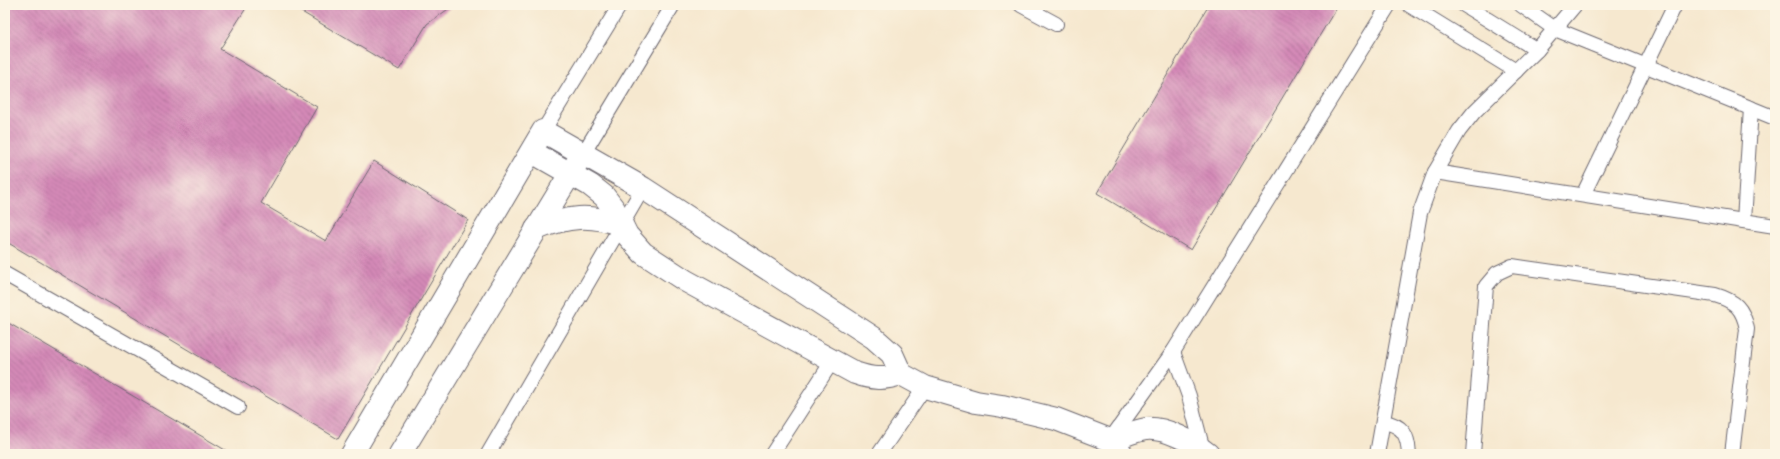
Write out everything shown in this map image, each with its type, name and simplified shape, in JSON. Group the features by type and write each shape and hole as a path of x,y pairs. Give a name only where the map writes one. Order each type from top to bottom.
{"street":[{"path":"352,454 544,131 643,188 874,338 892,354 901,374 925,387 976,402 1002,406 1056,419 1116,447 1146,429 1165,432 1184,439 1205,453"},
{"path":"532,152 590,185 604,196 614,208 633,244 643,253 686,281 866,377 878,379 890,378 901,374"},
{"path":"400,454 570,173 583,154"},
{"path":"536,229 553,222 570,218 588,217 606,220 622,225"}],"lane":[{"path":"544,131 620,5"},
{"path":"583,154 673,5"},
{"path":"1021,5 1056,24"},
{"path":"1116,447 1173,352 1389,5"},
{"path":"1409,5 1516,71"},
{"path":"1464,5 1536,50"},
{"path":"1521,5 1555,29 1645,67 1775,118"},
{"path":"1377,454 1420,213 1435,172 1459,131 1474,112 1536,50 1575,5"},
{"path":"1583,195 1675,5"},
{"path":"1744,221 1750,108"},
{"path":"1435,172 1775,226"},
{"path":"488,454 643,188"},
{"path":"1473,454 1486,286 1497,273 1512,266 1715,295 1728,299 1739,308 1744,317 1747,329 1732,454"},
{"path":"5,274 238,407"},
{"path":"1173,352 1189,396 1205,453"},
{"path":"772,454 832,360"},
{"path":"879,454 925,387"},
{"path":"1383,422 1399,427 1405,433 1408,442 1409,454"}],"building":[{"path":"5,5 248,5 220,49 317,107 261,203 326,241 374,161 468,220 338,439 5,241"},
{"path":"290,5 454,5 427,24 399,70"},
{"path":"1209,5 1338,5 1191,250 1097,193"},
{"path":"5,321 232,454 5,454 5,400 7,397 5,395"}]}
